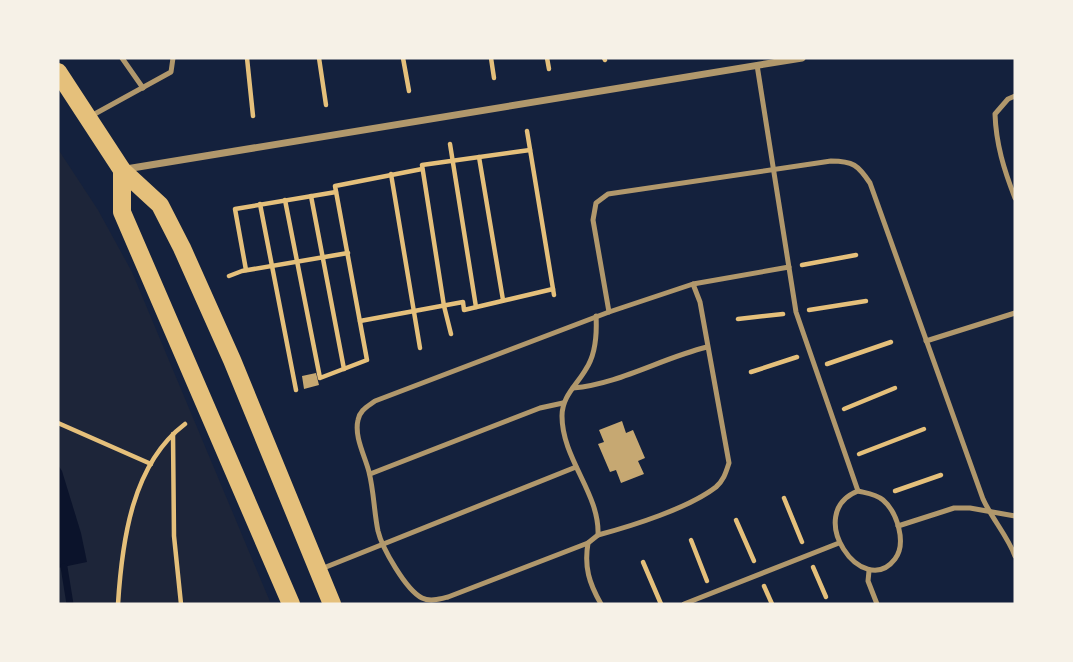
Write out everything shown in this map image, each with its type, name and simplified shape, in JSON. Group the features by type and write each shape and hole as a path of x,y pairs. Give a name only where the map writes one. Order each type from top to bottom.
{"main road":[{"path":"58,72 122,170 160,205 232,360 332,604"},
{"path":"122,170 122,212 291,604"}],"street":[{"path":"122,170 802,58"}],"lane":[{"path":"122,58 143,88"},
{"path":"88,117 171,72 173,58"},
{"path":"757,65 796,312 858,491"},
{"path":"1015,96 1008,99 995,114 995,134 1001,163 1015,198"},
{"path":"609,312 593,219 596,203 608,194 831,162 843,161 859,167 870,183 990,513 1008,538 1015,556"},
{"path":"693,284 700,302 729,463 717,486 700,496 622,529 598,535 589,543 436,600 423,599 414,592 382,544 377,530 370,474 358,437 357,422 362,411 388,396 596,316 693,284 789,267"},
{"path":"926,341 1015,313"},
{"path":"596,316 597,334 593,351 587,368 563,403 562,419 576,467 599,521 598,535"},
{"path":"573,387 592,386 679,354 707,347"},
{"path":"370,474 540,408 563,403"},
{"path":"318,570 576,467"},
{"path":"858,491 883,499 898,526 901,542 898,556 883,569 869,571 857,565 839,542 835,526 838,508 841,501 858,491"},
{"path":"898,526 954,508 1015,516"},
{"path":"684,604 839,542"},
{"path":"589,543 585,561 593,589 601,604"},
{"path":"869,571 868,581 877,604"}],"path":[{"path":"247,58 253,116"},
{"path":"319,58 326,105"},
{"path":"403,58 409,91"},
{"path":"491,58 494,78"},
{"path":"547,58 549,69"},
{"path":"527,131 554,295"},
{"path":"450,144 476,307"},
{"path":"451,334 444,306 422,165 530,150"},
{"path":"479,157 503,300"},
{"path":"286,198 320,379 368,360 335,186 422,169"},
{"path":"391,174 420,348"},
{"path":"246,270 235,209 286,198 336,192"},
{"path":"307,195 344,369"},
{"path":"260,204 297,383 296,390"},
{"path":"229,276 246,270 348,253"},
{"path":"789,267 856,255"},
{"path":"360,321 463,302 464,310 553,289"},
{"path":"738,319 866,301"},
{"path":"816,368 891,342"},
{"path":"751,372 810,353"},
{"path":"832,413 895,388"},
{"path":"58,422 151,464"},
{"path":"118,604 121,570 133,506 142,479 163,442 185,424"},
{"path":"848,458 923,429"},
{"path":"173,433 174,536 181,604"},
{"path":"883,499 893,492 941,475"},
{"path":"691,540 712,593"},
{"path":"643,562 661,604"}],"shaded area":[{"path":"58,149 98,210 132,272 271,604 58,604"},
{"path":"58,465 81,533 87,562 58,568"}],"building":[{"path":"316,373 319,385 304,389 302,376"},
{"path":"622,421 626,433 633,430 645,458 638,461 644,474 621,483 616,470 610,472 598,444 604,442 599,430"}],"waterway":[{"path":"64,567 70,604"}]}
